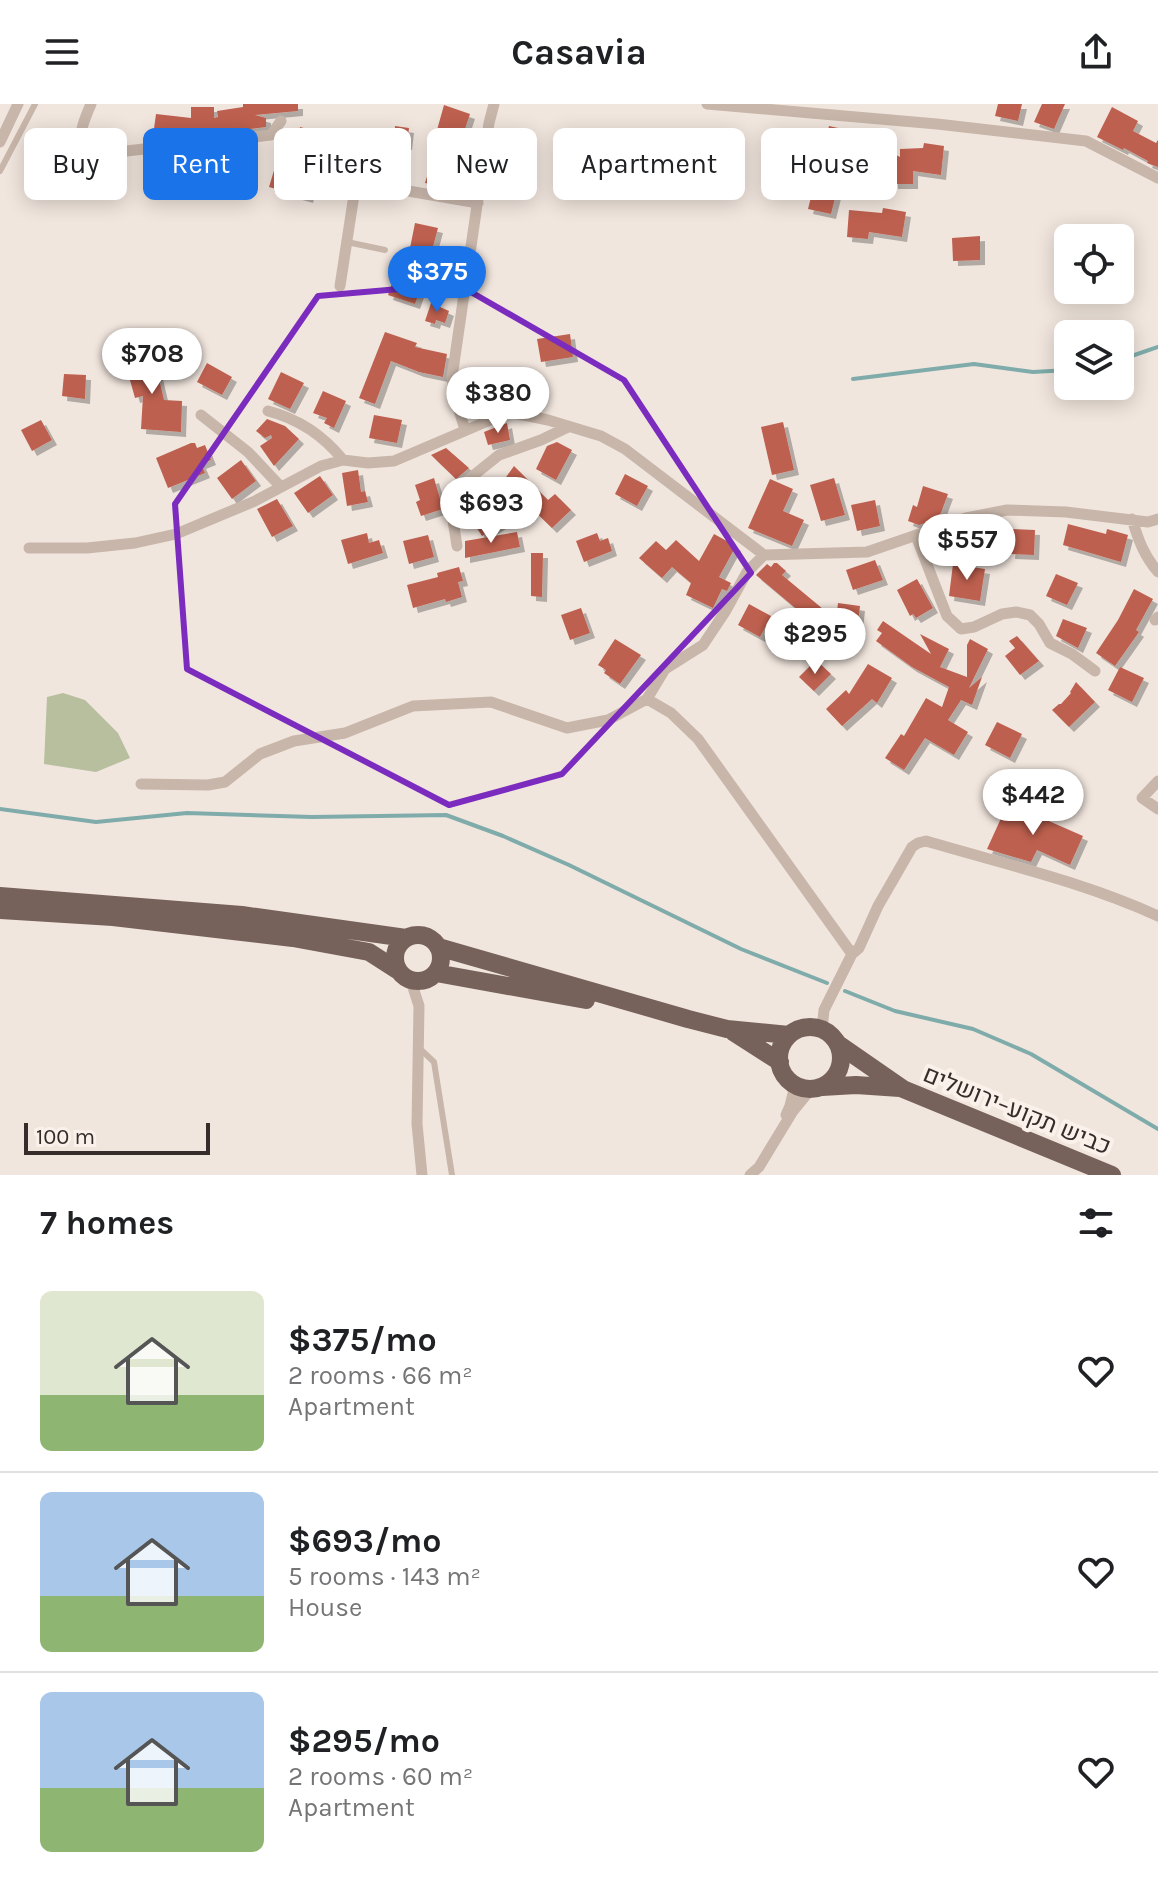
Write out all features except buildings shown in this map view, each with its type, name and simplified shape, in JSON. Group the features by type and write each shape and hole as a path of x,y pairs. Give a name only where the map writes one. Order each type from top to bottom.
{"main road":[{"path":"0,896 406,938"},
{"path":"0,910 241,923 293,938 369,952 404,976 420,982 429,979 440,965 441,956 432,940 415,935 399,944 394,961 404,976"},
{"path":"438,947 727,1029 789,1035"},
{"path":"436,973 688,1019"},
{"path":"807,1027 822,1030 903,1089 856,1085 809,1087 782,1071 780,1052 783,1043 797,1030 807,1027"},
{"path":"727,1029 780,1062"},
{"path":"809,1087 829,1082 836,1074 841,1054 838,1044"},
{"name":"כביש תקוע–ירושלים","path":"903,1089 1112,1175"}],"street":[{"path":"0,142 18,104"},
{"path":"91,104 78,142 81,156 271,135 281,121"},
{"path":"465,430 452,377 494,104"},
{"path":"707,104 937,124 1086,141 1158,178"},
{"path":"340,286 356,182 478,203"},
{"path":"268,411 304,424 343,460"},
{"path":"29,548 87,548 135,543 176,534 255,501 321,466 343,460 368,463 394,461 509,412 601,436 625,449 764,555 867,552 966,518 1007,510 1066,512 1148,522 1158,519"},
{"path":"201,415 248,452 281,487"},
{"path":"457,546 449,495 499,455 568,427"},
{"path":"1132,519 1148,561 1158,572"},
{"path":"916,536 947,616 961,629 974,627 1002,614 1016,612 1030,615 1050,643 1095,671"},
{"path":"141,784 208,785 225,782 260,754 294,741 345,733 413,706 491,702 567,728 608,720 647,699 665,669 703,645 747,572 764,555"},
{"path":"647,699 671,713 698,739 852,954"},
{"path":"1158,781 1142,798 1158,809"},
{"path":"822,1030 824,1010 852,954 859,948 878,906 912,847 918,843 926,841 1086,887 1158,916"},
{"path":"404,976 419,1006 417,1124 422,1175"},
{"path":"748,1175 776,1136 790,1106 809,1087"}],"lane":[{"path":"0,171 35,104"},
{"path":"347,242 385,250"},
{"path":"417,1045 434,1062 452,1175"}],"highlighted area":[{"path":"457,284 624,380 751,573 562,774 449,805 187,669 175,504 318,296"}],"green space":[{"path":"63,693 85,700 118,733 130,758 96,772 44,764 47,697"}],"waterway":[{"path":"1134,355 1158,347"},
{"path":"853,379 974,364 1033,372 1054,371"},
{"path":"0,809 96,822 187,813 312,817 446,815 569,865 741,949 827,983"},
{"path":"845,991 895,1011 973,1029 1031,1054 1158,1129"}]}
